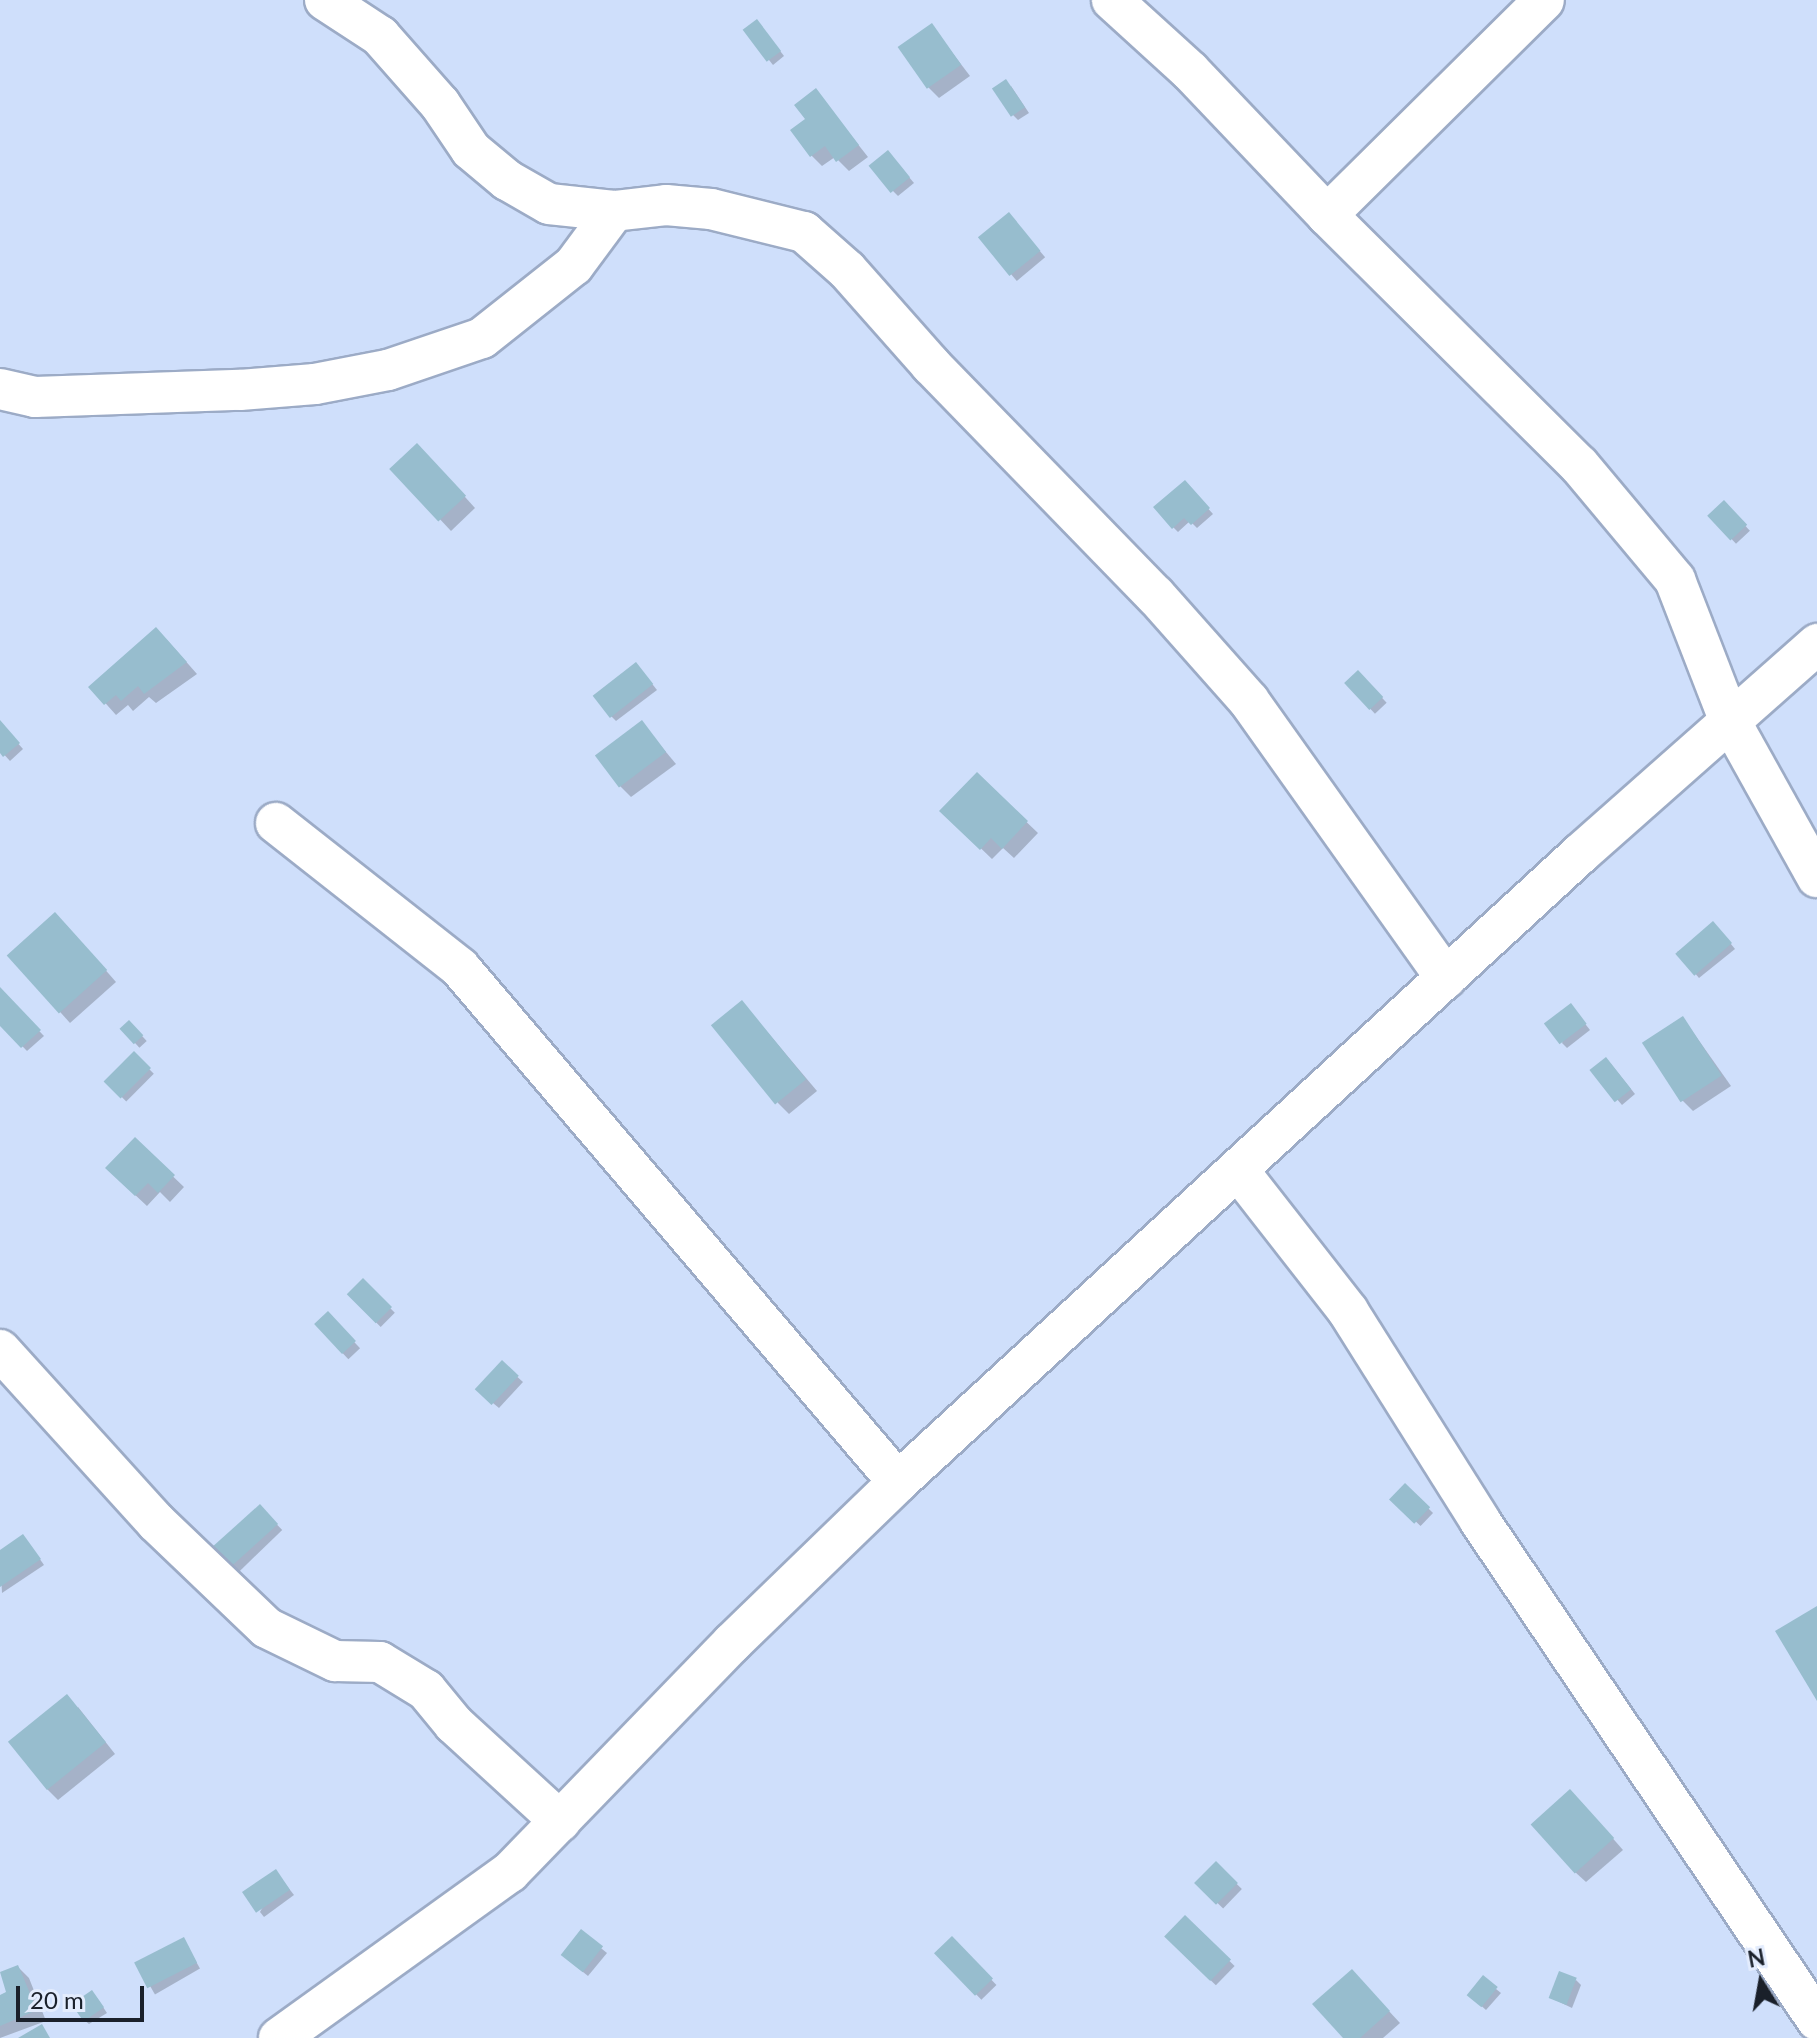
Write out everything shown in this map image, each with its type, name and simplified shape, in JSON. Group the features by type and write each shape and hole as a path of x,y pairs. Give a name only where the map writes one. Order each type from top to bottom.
{"street":[{"path":"325,0 380,36 440,104 471,150 507,180 549,204 614,211 666,205 711,209 804,232 847,270 1249,701 1446,978"},
{"path":"1112,0 1190,71 1327,215 1579,465 1675,580 1729,719 1817,877"},
{"path":"1327,215 1544,0"},
{"path":"0,389 35,397 240,390 315,384 388,370 482,338 574,265 614,211"},
{"path":"279,2038 510,1872 732,1643 898,1482 1729,719 1817,644"},
{"path":"276,823 460,968 898,1482"},
{"path":"1238,1170 1348,1311 1480,1521 1817,2020"},
{"path":"0,1350 156,1522 267,1628 335,1661 380,1662 426,1690 454,1724 560,1821"}],"building":[{"path":"757,19 781,51 767,62 743,30"},
{"path":"932,23 961,65 927,89 898,47"},
{"path":"1006,79 1025,107 1011,117 992,89"},
{"path":"816,88 859,145 836,162 825,146 810,157 790,130 805,119 794,105"},
{"path":"888,150 910,177 891,193 869,166"},
{"path":"1009,212 1040,251 1009,276 978,237"},
{"path":"417,443 466,496 438,522 389,469"},
{"path":"1185,480 1210,508 1191,525 1184,518 1172,529 1153,507"},
{"path":"1724,500 1747,525 1730,541 1707,516"},
{"path":"156,627 187,662 144,694 138,686 121,701 116,695 104,705 88,687"},
{"path":"636,662 653,684 610,718 593,696"},
{"path":"1358,670 1383,697 1369,710 1344,683"},
{"path":"0,720 20,743 3,757 0,753"},
{"path":"642,720 666,752 619,787 595,756"},
{"path":"977,772 1028,821 1002,849 991,838 980,850 939,811"},
{"path":"55,912 107,970 59,1013 7,955"},
{"path":"1713,921 1732,943 1694,976 1675,954"},
{"path":"0,987 41,1030 21,1048 0,1026"},
{"path":"742,1000 806,1079 775,1104 711,1025"},
{"path":"1571,1003 1587,1024 1559,1044 1544,1023"},
{"path":"1683,1016 1722,1076 1681,1102 1642,1043"},
{"path":"129,1020 143,1035 134,1044 119,1029"},
{"path":"134,1051 151,1068 121,1098 104,1081"},
{"path":"1606,1057 1631,1089 1615,1102 1589,1070"},
{"path":"135,1137 175,1175 158,1193 148,1183 135,1196 105,1168"},
{"path":"363,1278 392,1307 376,1323 347,1294"},
{"path":"328,1311 356,1341 342,1354 314,1324"},
{"path":"502,1360 519,1376 492,1405 475,1389"},
{"path":"1405,1483 1430,1507 1414,1524 1389,1500"},
{"path":"260,1504 278,1524 231,1567 212,1547"},
{"path":"23,1534 41,1559 0,1587 0,1550"},
{"path":"1817,1606 1817,1701 1775,1631"},
{"path":"67,1694 106,1742 47,1790 8,1742"},
{"path":"1570,1789 1614,1838 1575,1874 1531,1824"},
{"path":"1216,1861 1238,1883 1216,1905 1194,1883"},
{"path":"276,1869 290,1890 256,1913 242,1892"},
{"path":"1185,1915 1231,1959 1210,1981 1164,1937"},
{"path":"581,1929 603,1946 583,1972 561,1955"},
{"path":"952,1936 993,1978 975,1996 934,1953"},
{"path":"184,1937 197,1963 147,1988 134,1962"},
{"path":"18,1965 37,2010 0,2026 0,1995 6,1992 0,1972"},
{"path":"1352,1969 1390,2011 1360,2038 1343,2038 1312,2004"},
{"path":"1559,1971 1577,1978 1566,2005 1549,1998"},
{"path":"1483,1975 1498,1987 1481,2007 1467,1995"},
{"path":"92,1990 104,2007 84,2022 72,2004"},
{"path":"42,2024 50,2038 18,2038"}]}
